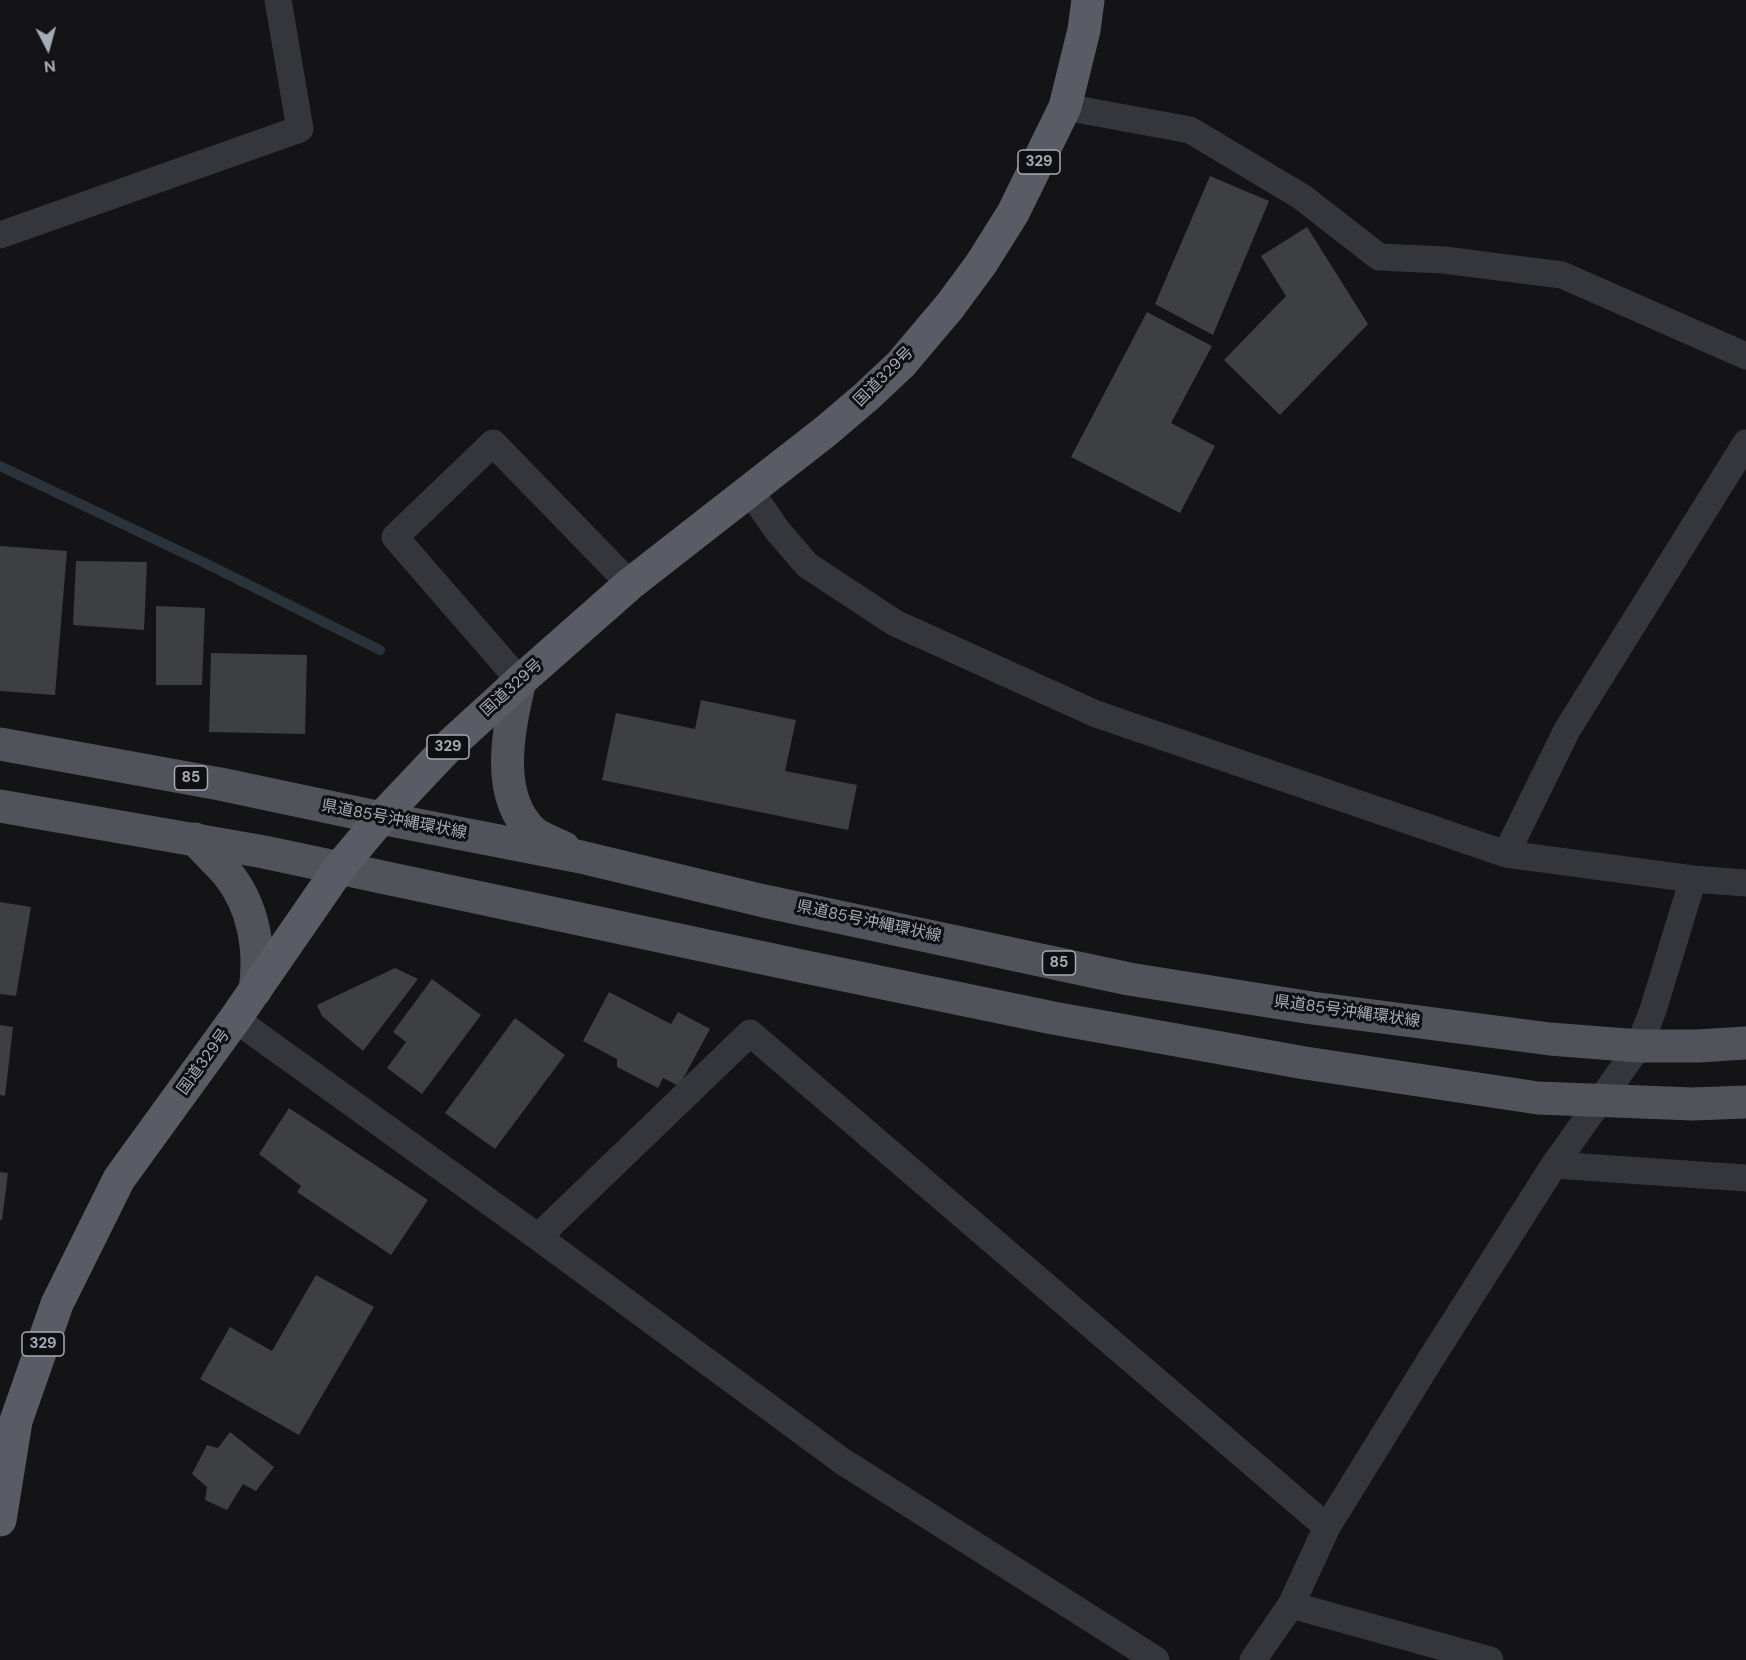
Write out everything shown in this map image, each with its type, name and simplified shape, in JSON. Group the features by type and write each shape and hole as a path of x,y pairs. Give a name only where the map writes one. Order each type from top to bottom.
{"highway":[{"name":"国道329号","path":"0,1520 16,1421 57,1304 119,1179 255,991 340,867 381,818 450,745 520,681 630,584 750,491 867,396 901,364 950,306 981,264 1013,213 1065,107 1084,30 1088,0"}],"main road":[{"path":"520,681 511,720 507,770 509,786 520,813 535,833 582,857"},
{"name":"県道85号沖縄環状線","path":"0,744 220,784 582,857 764,901 1129,979 1312,1008 1550,1039 1639,1046 1746,1043"},
{"path":"0,806 195,839 340,867 1053,1018 1305,1064 1538,1098 1693,1104 1746,1102"},
{"path":"195,839 227,873 246,907 255,932 258,967 255,991"}],"street":[{"path":"0,235 300,129 279,0"},
{"path":"1065,107 1190,130 1302,196 1379,257 1444,260 1562,275 1746,356"},
{"path":"520,681 395,537 493,442 630,584"},
{"path":"1506,854 1567,730 1746,443"},
{"path":"750,491 777,530 807,564 895,623 1096,714 1506,854 1693,879 1746,883"},
{"path":"1253,1660 1291,1605 1327,1527 1554,1165 1639,1046 1653,1010 1693,879"},
{"path":"235,1019 538,1237 842,1461 1156,1660"},
{"path":"538,1237 750,1033 1327,1527"},
{"path":"1554,1165 1746,1178"},
{"path":"1291,1605 1490,1660"}],"building":[{"path":"1210,176 1269,201 1213,335 1155,304"},
{"path":"1307,227 1368,324 1280,415 1224,360 1286,296 1261,256"},
{"path":"1147,312 1212,346 1171,423 1215,446 1180,513 1071,457"},
{"path":"0,546 67,551 55,695 0,691"},
{"path":"76,561 147,562 144,630 73,625"},
{"path":"156,606 205,608 202,685 156,685"},
{"path":"211,653 307,655 305,734 209,732"},
{"path":"701,700 796,720 785,771 857,785 848,830 602,780 616,713 695,729"},
{"path":"0,902 31,907 16,996 0,994"},
{"path":"395,968 418,979 363,1051 322,1016 317,1005"},
{"path":"432,979 481,1015 422,1094 387,1068 406,1042 393,1032"},
{"path":"609,992 671,1024 678,1012 710,1029 679,1086 663,1078 658,1088 617,1067 617,1059 583,1041"},
{"path":"515,1018 565,1055 495,1149 445,1113"},
{"path":"0,1025 13,1027 5,1096 0,1095"},
{"path":"289,1108 428,1200 391,1255 297,1192 301,1186 259,1154"},
{"path":"0,1172 8,1173 2,1220 0,1220"},
{"path":"316,1275 374,1307 299,1435 200,1379 230,1327 272,1351"},
{"path":"230,1432 274,1467 256,1491 243,1484 227,1510 205,1500 207,1487 192,1474 207,1445 218,1448"}],"waterway":[{"path":"0,466 207,564 380,650"}]}
